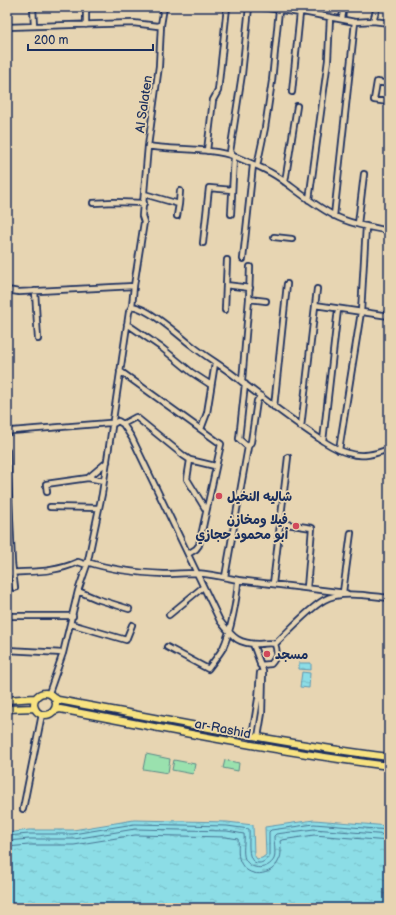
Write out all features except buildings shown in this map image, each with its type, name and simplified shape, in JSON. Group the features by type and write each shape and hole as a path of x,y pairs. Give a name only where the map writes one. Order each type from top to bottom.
{"main road":[{"path":"7,700 35,698 40,694 49,693 55,698 56,706 54,711 48,714 42,714 36,711 35,698"},
{"name":"ar-Rashid","path":"55,698 58,700 255,737 389,757"},
{"path":"7,709 35,708"},
{"name":"ar-Rashid","path":"54,711 60,709 338,760 389,766"}],"street":[{"path":"33,7 34,26"},
{"path":"86,7 86,24"},
{"name":"Al Salaten","path":"49,693 63,652 78,591 87,564 104,481 127,324 129,312 132,306 144,222 142,216 148,146 159,66 164,7"},
{"path":"207,151 213,100 218,91 227,7"},
{"path":"231,214 234,157 230,152 242,74 249,7"},
{"path":"262,7 279,10 292,9 300,13 303,12 342,18 355,22 373,21 389,23"},
{"path":"314,14 316,7"},
{"path":"342,18 344,7"},
{"path":"373,21 377,7"},
{"path":"243,259 255,165 272,81 279,10"},
{"path":"292,92 300,13"},
{"path":"309,200 328,60 330,17"},
{"path":"334,216 355,22"},
{"path":"7,27 133,23 158,26 162,25"},
{"path":"389,84 377,82 374,100 389,102"},
{"path":"285,182 297,106"},
{"path":"148,146 165,149 207,151 234,157 255,165 285,182 334,216 358,224 389,230"},
{"path":"358,224 364,174"},
{"path":"203,243 209,188 232,190"},
{"path":"177,216 180,191"},
{"path":"144,194 179,204"},
{"path":"93,203 144,203"},
{"path":"339,450 361,312 366,226"},
{"path":"274,237 292,239"},
{"path":"225,310 227,260"},
{"path":"248,447 239,439 250,288 250,267"},
{"path":"274,407 287,284"},
{"path":"226,285 250,288"},
{"path":"7,290 19,292 134,286"},
{"path":"300,427 317,289"},
{"path":"35,291 38,339"},
{"path":"249,300 266,301"},
{"path":"132,306 138,307 161,321 215,363 243,382 300,427 339,450 352,455 370,455 389,449"},
{"path":"315,306 388,316 389,308"},
{"path":"323,441 338,309"},
{"path":"127,324 162,348 191,372 211,385"},
{"path":"201,429 207,413 215,363"},
{"path":"120,371 221,444 199,545 188,554"},
{"path":"225,577 248,447 251,442 257,401 261,396"},
{"path":"123,424 136,417 190,460 216,466"},
{"path":"7,433 12,431 109,423 113,424 118,421 123,424 132,438 220,621 236,640 253,644 271,642 275,644"},
{"path":"7,451 15,588"},
{"path":"273,584 288,457"},
{"path":"190,460 187,479 206,510"},
{"path":"88,478 107,462"},
{"path":"47,492 46,484 88,478 104,481"},
{"path":"50,506 99,508"},
{"path":"280,523 312,528 307,588"},
{"path":"343,592 351,533"},
{"path":"7,573 40,572 66,568 78,562 104,567 163,574 196,573 238,580 389,598"},
{"path":"168,647 208,669 223,648 229,632 238,593 238,580"},
{"path":"169,615 203,588"},
{"path":"78,591 96,599 129,609"},
{"path":"275,644 325,599 340,595 359,594"},
{"path":"7,616 73,616"},
{"path":"71,624 126,640 132,625"},
{"path":"253,644 263,671 262,713 255,737"},
{"path":"260,665 271,664 277,656 275,644"},
{"path":"7,650 63,652"},
{"path":"23,809 42,714"}],"green space":[{"path":"146,754 170,759 168,773 143,769"},
{"path":"174,760 195,764 193,774 172,770"},
{"path":"225,760 239,763 238,771 223,768"}],"water":[{"path":"299,663 311,663 311,670 299,669"},
{"path":"302,672 310,673 309,688 300,687"},
{"path":"134,820 227,822 253,825 254,855 257,859 266,855 265,827 314,820 389,826 389,908 7,908 7,833 29,830 73,830"}],"place":[{"name":"شاليه النخيل","path":"219,496"},
{"name":"فيلا ومخازن أبو محمود حجازي","path":"296,526"},
{"name":"مسجد","path":"267,654"}]}
